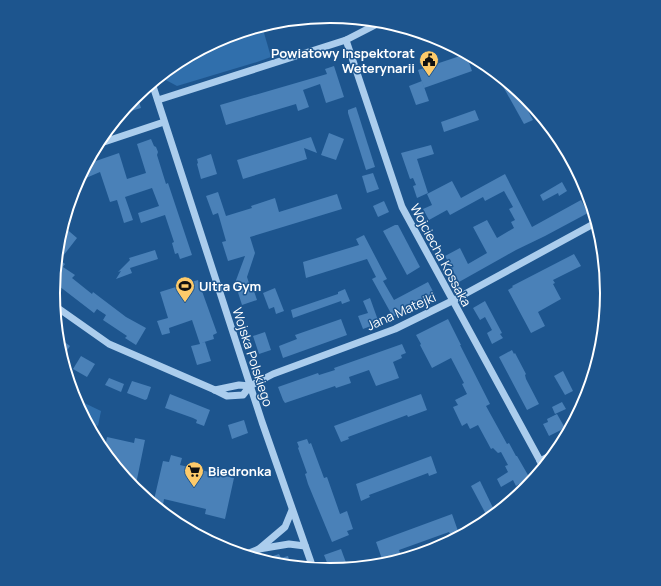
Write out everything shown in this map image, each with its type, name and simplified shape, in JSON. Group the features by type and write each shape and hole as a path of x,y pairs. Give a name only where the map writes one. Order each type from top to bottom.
{"street":[{"path":"158,100 346,40 373,26"},
{"name":"Wojciecha Kossaka","path":"346,40 402,207 540,461"},
{"name":"Wojska Polskiego","path":"154,88 250,386 311,562"},
{"path":"108,141 164,122"},
{"name":"Jana Matejki","path":"250,386 273,374 395,329 452,301 591,225"},
{"path":"61,310 109,344 215,390 239,386 250,386"},
{"path":"259,549 285,528 292,510"},
{"path":"253,552 289,544 305,546"}],"shaded area":[{"path":"264,31 271,57 177,86 165,80 211,51 244,37"},
{"path":"84,403 101,411 98,426 95,425"}],"building":[{"path":"460,56 468,61 472,71 424,88 418,70"},
{"path":"334,66 344,97 326,103 320,84 303,90 309,107 298,111 296,104 226,125 220,105 327,74 325,69"},
{"path":"422,81 429,101 416,105 409,86"},
{"path":"502,84 526,108 533,120 524,124"},
{"path":"139,103 141,108 132,111"},
{"path":"356,107 375,167 366,170 348,113 348,110"},
{"path":"475,110 479,120 444,132 441,122"},
{"path":"329,133 344,139 336,160 321,155"},
{"path":"311,137 317,153 304,148 307,159 243,179 237,160"},
{"path":"151,139 156,147 166,184 168,183 192,255 180,259 178,253 175,254 172,243 174,242 165,215 141,223 138,213 159,206 152,188 125,197 133,220 124,223 117,200 110,202 100,172 86,178 95,161 119,153 127,179 146,173 137,144"},
{"path":"431,145 434,154 417,159 428,193 417,198 413,186 416,185 413,178 410,179 401,153"},
{"path":"211,154 217,174 201,179 197,159"},
{"path":"373,173 379,189 367,193 362,176"},
{"path":"505,174 532,227 581,200 588,213 516,250 459,282 445,256 460,248 468,264 487,253 473,227 487,220 497,238 514,228 511,222 515,220 509,209 513,207 504,191 485,201 483,197 450,215 447,210 429,220 423,209 432,205 427,194 452,181 461,198"},
{"path":"562,182 567,191 559,196 558,193 543,201 540,195"},
{"path":"218,192 226,216 252,208 251,206 275,198 279,212 337,194 342,209 250,237 255,253 247,277 252,292 254,291 257,300 242,305 235,283 245,256 228,261 222,242 226,241 218,213 213,215 206,196"},
{"path":"384,201 389,212 378,217 373,206"},
{"path":"398,225 420,267 407,275 383,231"},
{"path":"68,230 77,238 63,256"},
{"path":"364,235 387,279 383,281 394,300 428,282 435,295 393,317 372,279 376,277 367,259 306,278 303,262 359,245 356,239"},
{"path":"155,250 158,259 130,268 132,273 116,279 121,271 118,272 130,260 129,258"},
{"path":"574,254 581,266 553,280 555,283 553,284 561,299 538,312 545,326 531,333 508,290 513,287 512,286"},
{"path":"63,262 65,264 63,267 75,275 72,278 92,294 93,292 126,317 146,328 136,345 125,338 127,336 103,320 106,315 97,309 94,313 60,287"},
{"name":"Ultra Gym","path":"198,280 217,333 213,335 214,339 201,343 205,342 211,361 197,365 191,346 200,344 192,320 169,328 170,333 162,335 157,321 168,318 160,292"},
{"path":"275,288 284,311 276,314 274,307 269,309 263,293"},
{"path":"345,289 350,301 342,304 341,301 293,318 291,310 338,294 338,292"},
{"path":"370,298 379,323 363,329 358,316 368,313 363,301"},
{"path":"485,301 502,333 500,334 503,338 492,344 487,333 492,330 485,317 480,320 473,308"},
{"path":"341,319 347,335 283,358 279,346 297,339 295,335"},
{"path":"448,319 490,404 486,406 507,444 509,443 528,476 520,485 519,484 516,486 513,480 501,487 497,479 508,472 505,466 508,465 501,452 498,453 493,448 491,449 478,425 470,429 467,423 462,426 453,407 458,405 455,400 467,394 462,384 464,383 451,358 432,368 416,335"},
{"path":"265,332 271,350 259,354 253,336"},
{"path":"65,343 70,346 67,350"},
{"path":"402,344 406,353 401,355 402,358 393,362 399,378 376,386 369,370 349,377 351,383 336,388 335,386 285,403 283,400 278,387 318,373 319,375 335,370 334,368"},
{"path":"512,350 526,374 526,379 539,404 527,410 499,357"},
{"path":"81,356 95,364 87,377 73,369"},
{"path":"563,371 573,391 565,395 554,376"},
{"path":"109,378 124,384 121,392 105,385"},
{"path":"132,381 151,387 147,399 145,400 127,393"},
{"path":"170,394 210,410 204,426 196,423 197,420 193,418 165,408"},
{"path":"421,394 427,410 408,417 407,415 348,437 349,439 341,442 334,426"},
{"path":"562,402 566,409 555,414 552,407"},
{"path":"557,414 564,427 549,436 543,424 548,422 547,419"},
{"path":"244,420 248,433 232,439 228,425"},
{"path":"107,437 134,443 135,438 145,440 137,480 116,457 106,442"},
{"path":"307,439 309,444 311,443 324,478 327,477 340,514 347,511 353,529 347,531 349,535 332,542 308,484 305,474 307,473 298,448 297,442"},
{"name":"Biedronka","path":"171,455 182,458 180,465 234,478 225,519 205,514 206,509 164,499 163,505 154,498 163,461 169,462"},
{"path":"431,456 437,473 429,476 428,473 369,495 370,497 361,501 356,484"},
{"path":"480,481 493,508 486,514 471,486"},
{"path":"452,514 458,531 450,534 449,532 399,550 400,553 382,558 376,542"},
{"path":"341,549 346,562 327,563 324,555"},
{"path":"279,554 281,558 288,556 289,560 278,558 272,556"}],"place":[{"name":"Powiatowy Inspektorat Weterynarii","path":"429,77"},
{"name":"Ultra Gym","path":"185,303"},
{"name":"Biedronka","path":"194,488"}]}
